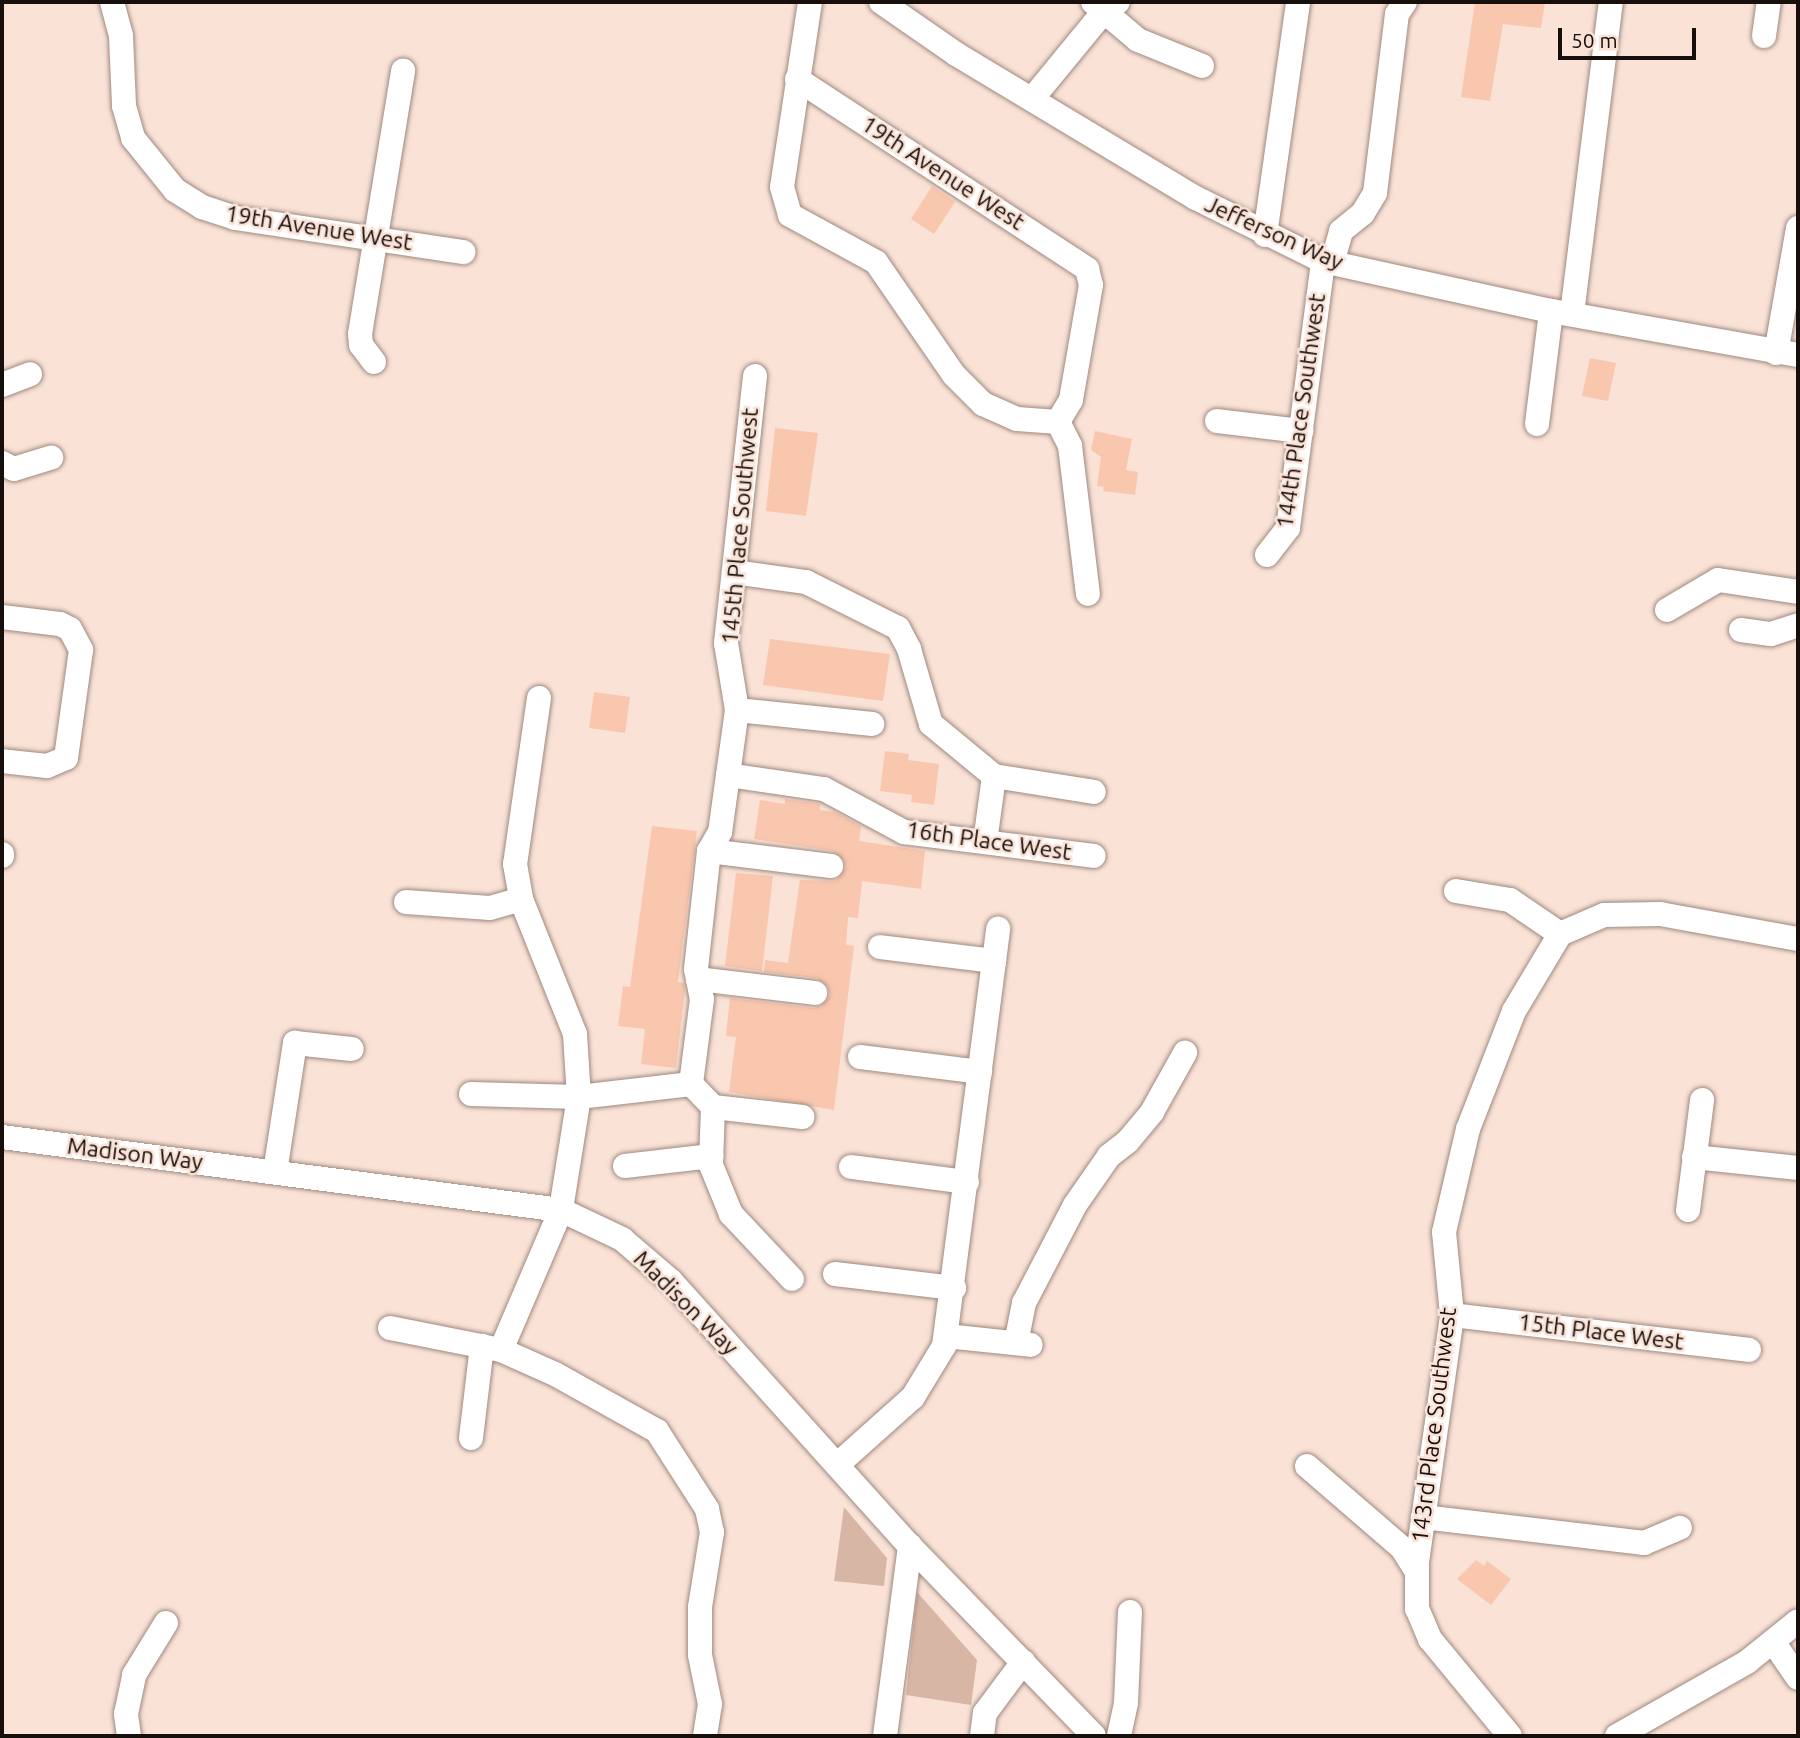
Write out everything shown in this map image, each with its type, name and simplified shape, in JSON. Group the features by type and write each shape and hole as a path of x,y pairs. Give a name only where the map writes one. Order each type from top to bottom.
{"street":[{"name":"19th Avenue West","path":"112,2 121,36 124,106 133,138 175,190 202,207 235,218 463,252"},
{"path":"810,2 782,187 790,215 876,262 954,375 983,404 1017,419 1058,422 1070,446 1088,594"},
{"name":"Jefferson Way","path":"881,2 906,11 1032,99 1265,235 1328,262 1562,313 1787,354"},
{"path":"1265,235 1298,2"},
{"name":"144th Place Southwest","path":"1267,555 1288,528 1328,262 1341,231 1363,212 1375,193 1396,13 1405,2"},
{"path":"1537,424 1562,313 1611,2"},
{"path":"1765,36 1769,2"},
{"path":"1032,99 1105,4 1138,40 1202,66"},
{"path":"374,362 361,345 360,334 403,69"},
{"name":"19th Avenue West","path":"797,79 1087,269 1091,285 1071,400 1058,422"},
{"path":"1787,354 1798,228"},
{"path":"2,385 30,374"},
{"name":"145th Place Southwest","path":"691,1084 702,999 698,979 709,852 720,832 737,710 726,643 755,376"},
{"path":"1217,421 1301,431"},
{"path":"2,463 14,469 51,458"},
{"path":"734,572 806,582 898,628 909,649 930,724 994,776 1094,792"},
{"path":"1667,610 1718,580 1798,592"},
{"path":"2,617 60,624 78,639 81,650 66,758 59,764 2,761"},
{"path":"1741,630 1771,634 1798,625"},
{"path":"471,1438 492,1348 561,1210 579,1097 575,1034 521,898 515,864 539,698"},
{"path":"737,710 872,724"},
{"name":"16th Place West","path":"728,775 824,789 904,832 1093,856"},
{"path":"985,842 994,776"},
{"path":"709,852 831,866"},
{"path":"1456,891 1510,900 1560,934 1604,915 1660,914 1798,939"},
{"path":"406,902 490,908 521,898"},
{"path":"837,1465 913,1397 933,1371 946,1336 998,928"},
{"name":"143rd Place Southwest","path":"1510,1736 1430,1639 1417,1609 1417,1567 1452,1315 1444,1232 1468,1129 1514,1011 1560,934"},
{"path":"880,947 994,961"},
{"path":"698,979 815,993"},
{"path":"275,1172 295,1043 352,1049"},
{"path":"946,1336 1024,1344 1024,1303 1075,1205 1109,1156 1128,1141 1152,1112 1185,1053"},
{"path":"860,1057 980,1072"},
{"path":"471,1094 579,1097 691,1084 713,1107 802,1117"},
{"path":"1688,1210 1702,1100"},
{"path":"713,1107 711,1161 731,1214 792,1279"},
{"name":"Madison Way","path":"2,1137 561,1210 622,1239 671,1281 911,1546 1094,1736"},
{"path":"1694,1157 1798,1168"},
{"path":"625,1166 711,1161"},
{"path":"851,1167 967,1182"},
{"path":"835,1274 954,1288"},
{"name":"15th Place West","path":"1452,1315 1749,1350"},
{"path":"390,1328 492,1348 555,1374 657,1431 707,1509 712,1532 700,1607 700,1655 710,1704 705,1736"},
{"path":"1307,1466 1402,1548 1417,1567"},
{"path":"1423,1517 1644,1543 1680,1528"},
{"path":"885,1736 911,1546"},
{"path":"1119,1736 1126,1703 1130,1612"},
{"path":"1618,1736 1645,1729 1774,1643 1798,1621"},
{"path":"129,1736 126,1714 134,1675 166,1623"},
{"path":"1774,1643 1798,1678"},
{"path":"982,1736 985,1713 1023,1662"}],"shaded area":[{"path":"844,1507 887,1558 884,1586 834,1581"},
{"path":"917,1592 977,1660 971,1705 906,1695"}],"building":[{"path":"1475,2 1545,2 1541,28 1503,24 1490,101 1461,97"},
{"path":"932,186 955,202 934,234 911,219"},
{"path":"1590,358 1616,363 1608,401 1582,396"},
{"path":"775,428 818,433 806,516 766,511"},
{"path":"1095,431 1132,439 1126,470 1138,472 1135,495 1103,491 1104,487 1097,486 1101,457 1091,450"},
{"path":"770,639 890,654 883,701 763,685"},
{"path":"594,692 630,697 625,733 589,728"},
{"path":"885,751 909,754 908,760 939,764 934,805 911,802 912,795 880,791"},
{"path":"785,799 820,804 820,810 835,812 861,826 859,841 925,851 921,889 862,881 858,918 848,917 846,945 854,946 834,1110 729,1092 736,1037 726,1036 730,998 813,1008 821,1006 830,995 828,987 817,978 764,972 765,960 788,963 800,880 835,881 846,868 844,860 833,851 754,839 760,800 785,804"},
{"path":"652,826 697,831 678,982 684,983 685,990 676,1068 641,1064 645,1029 618,1026 623,986 630,987"},
{"path":"736,873 773,876 762,971 725,966"},
{"path":"1476,1560 1484,1566 1487,1561 1511,1579 1491,1605 1457,1579"}]}
